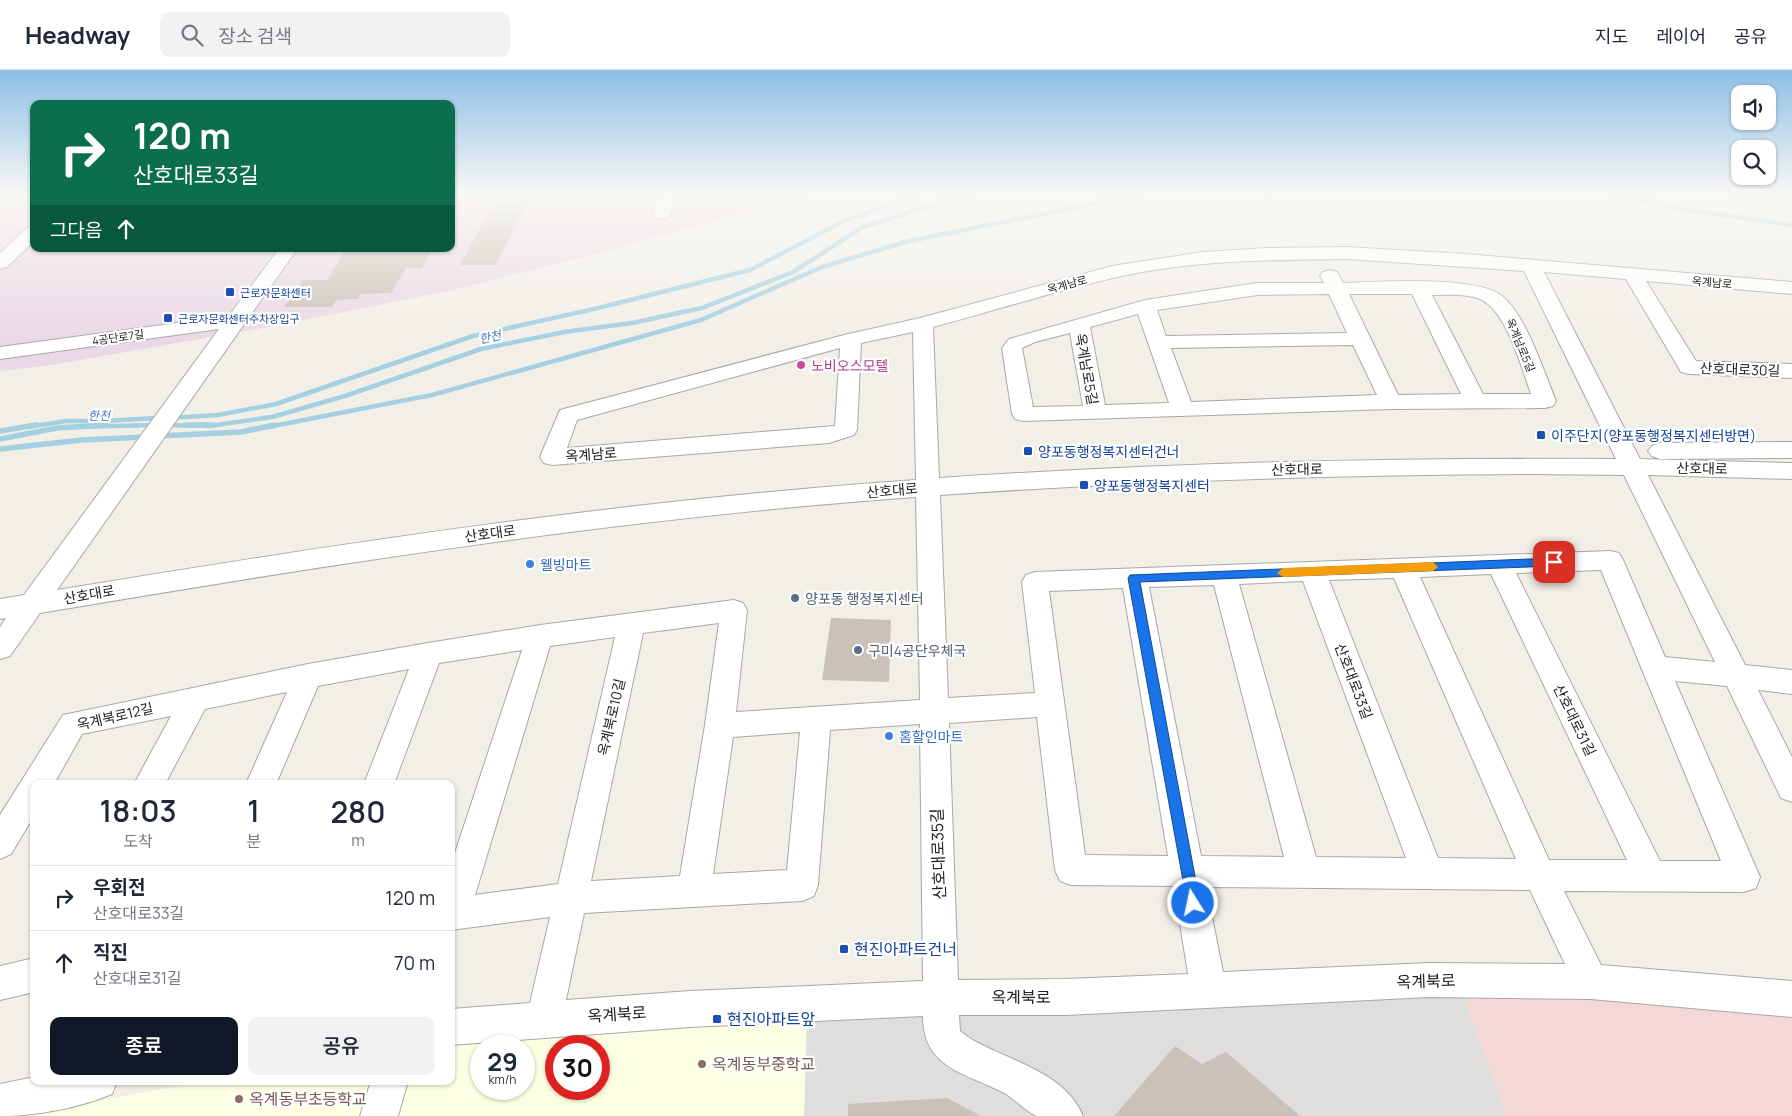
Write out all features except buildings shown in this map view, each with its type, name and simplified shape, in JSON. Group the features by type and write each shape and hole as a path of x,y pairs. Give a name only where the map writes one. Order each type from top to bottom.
{"street":[{"path":"0,263 21,243"},
{"path":"226,323 270,252"},
{"path":"0,648 15,601 226,323 285,252"},
{"path":"1318,253 1391,402"},
{"name":"옥계남로","path":"851,339 846,430 829,435 552,457 568,414 851,339 923,324 1112,272 1204,258 1318,253 1412,256 1792,288"},
{"path":"1532,266 1792,788"},
{"name":"산호대로30길","path":"1633,275 1688,367 1792,371"},
{"path":"1419,288 1475,401"},
{"name":"옥계남로5길","path":"1419,288 1479,293 1490,296 1499,302 1509,315 1546,400 1391,402 1023,414 1012,348 1016,343 1028,338 1144,306 1257,289 1419,288"},
{"path":"1144,306 1183,410"},
{"name":"4공단로7길","path":"0,353 226,323"},
{"path":"923,324 927,480"},
{"name":"옥계남로5길","path":"1079,324 1095,413"},
{"path":"1159,342 1360,339"},
{"name":"산호대로","path":"15,601 492,533 927,480 1184,458 1349,451 1461,450 1792,471"},
{"path":"1629,460 1672,450 1792,450"},
{"name":"산호대로","path":"1629,460 1792,458"},
{"path":"1750,469 1792,478"},
{"name":"산호대로35길","path":"927,480 942,998 941,1024 943,1036 947,1044 956,1051 1013,1078 1039,1095 1064,1116"},
{"path":"1610,560 1744,877 1071,870 1035,582 1499,564 1610,560"},
{"name":"산호대로31길","path":"1499,564 1651,876"},
{"path":"1403,568 1539,874 1592,982"},
{"name":"산호대로33길","path":"1312,571 1428,873"},
{"path":"1224,575 1304,872"},
{"path":"1134,578 1209,990"},
{"path":"381,780 429,654 540,636 734,610 720,725 694,890"},
{"name":"옥계북로10길","path":"544,1019 632,625"},
{"path":"455,905 540,636"},
{"name":"옥계북로12길","path":"39,780 72,724 308,676 429,654"},
{"path":"1655,667 1792,682"},
{"path":"263,780 308,676"},
{"path":"151,780 196,699"},
{"path":"720,725 1050,704"},
{"path":"455,914 570,898 802,885 816,718"},
{"path":"0,844 30,795"},
{"path":"0,983 30,976"},
{"name":"옥계북로","path":"455,1027 690,1009 942,998 1066,997 1429,980 1592,982 1792,999"},
{"path":"0,1102 80,1085"},
{"path":"379,1116 389,1085"}],"shaded area":[{"path":"0,243 30,243 30,252 455,252 455,243 635,243 453,290 269,327 51,365 0,371"},
{"path":"1463,993 1507,1116 804,1116 807,1012"},
{"path":"1463,993 1537,993 1792,1009 1792,1116 1507,1116"},
{"name":"옥계동부중학교","path":"807,1012 804,1116 396,1116 405,1085 455,1085 455,1046 470,1044 470,1100 535,1100 535,1035"},
{"name":"옥계동부초등학교","path":"185,1085 372,1085 361,1116 14,1116"}],"waterway":[{"path":"171,418 218,415 276,404 473,336 598,308 750,270 802,243"},
{"name":"한천","path":"166,425 209,426 272,417 345,396 481,349 564,332 632,323 702,308 793,272 838,243"},
{"path":"268,427 432,395 701,320 822,267 902,243"},
{"path":"101,421 159,418"},
{"path":"28,427 66,421 90,421"},
{"path":"0,431 36,425"},
{"name":"한천","path":"0,439 57,428 106,425"},
{"name":"한천","path":"77,427 154,425"},
{"name":"한천","path":"186,425 213,425"},
{"path":"159,436 241,432 275,425"},
{"path":"0,449 82,440 145,437"}],"slow traffic":[{"path":"1283,573 1433,567"}],"place":[{"name":"근로자문화센터","path":"230,292"},
{"name":"근로자문화센터주차장입구","path":"168,318"},
{"name":"노비오스모텔","path":"801,365"},
{"name":"이주단지(양포동행정복지센터방면)","path":"1541,435"},
{"name":"양포동행정복지센터건너","path":"1028,451"},
{"name":"양포동행정복지센터","path":"1084,485"},
{"name":"웰빙마트","path":"530,564"},
{"name":"양포동 행정복지센터","path":"795,598"},
{"name":"구미4공단우체국","path":"858,650"},
{"name":"홈할인마트","path":"889,736"},
{"name":"현진아파트건너","path":"844,949"},
{"name":"현진아파트앞","path":"717,1019"},
{"name":"옥계동부중학교","path":"702,1064"},
{"name":"옥계동부초등학교","path":"239,1099"}],"route":[{"path":"1193,903 1134,578 1554,562"}]}
